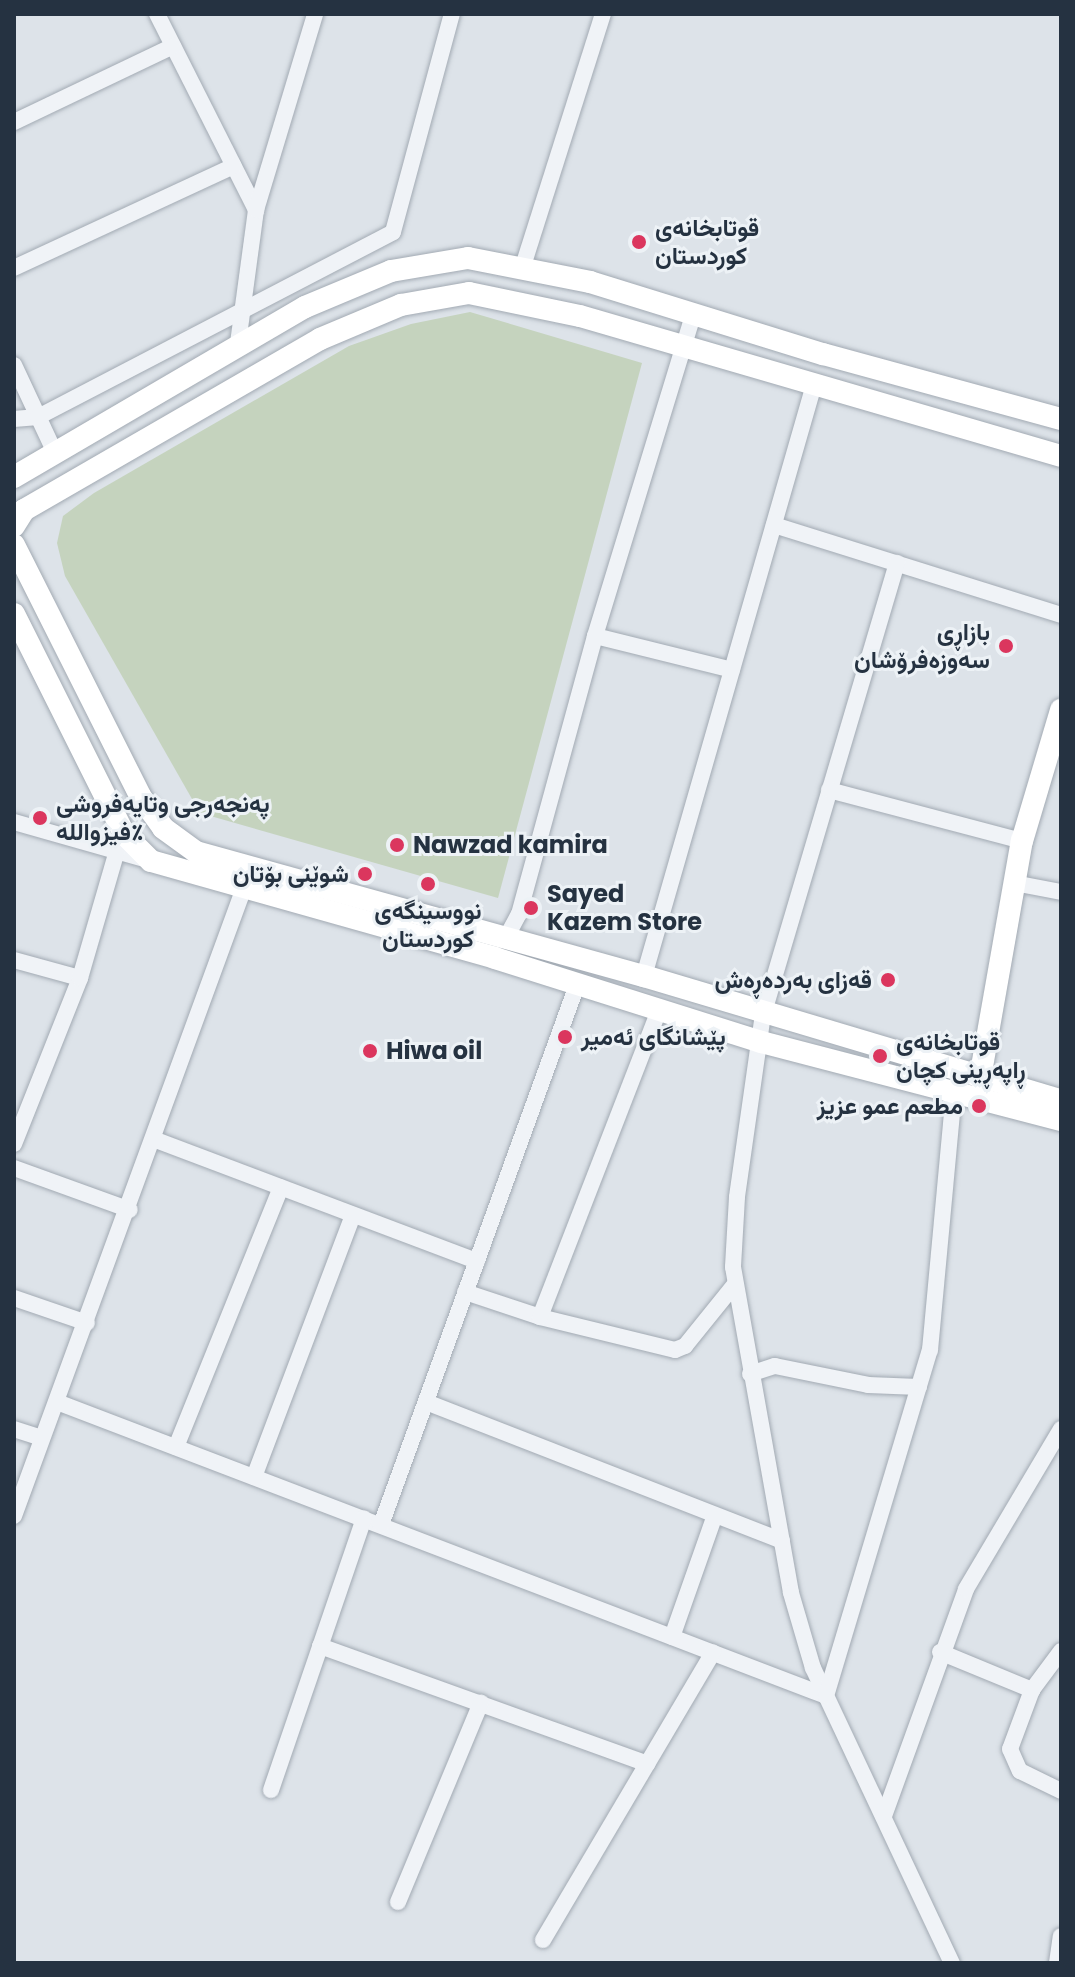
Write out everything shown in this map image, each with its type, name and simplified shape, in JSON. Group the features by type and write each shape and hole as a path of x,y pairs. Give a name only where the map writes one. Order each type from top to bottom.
{"main road":[{"path":"14,477 56,455 238,343 391,271 468,258 523,266 1061,419"},
{"path":"14,523 24,510 232,387 320,339 401,305 469,293 517,300 813,388 1061,456"},
{"path":"14,545 140,796 179,841 214,859 644,976 763,1014 1061,1100"},
{"path":"14,614 124,834 151,861 761,1042 1061,1120"},
{"path":"980,1078 1022,841 1061,710"}],"street":[{"path":"157,14 256,210"},
{"path":"238,343 256,210 315,14"},
{"path":"14,419 38,417 393,232 452,14"},
{"path":"523,266 603,14"},
{"path":"14,122 173,46"},
{"path":"14,268 234,166"},
{"path":"506,938 519,914 595,636 693,315"},
{"path":"14,365 56,455"},
{"path":"644,976 813,388"},
{"path":"774,525 1061,615"},
{"path":"897,563 763,1014 737,1197 735,1284 782,1541 809,1653 826,1696 952,1963"},
{"path":"595,636 732,670"},
{"path":"829,790 1022,841"},
{"path":"14,822 116,854 151,861"},
{"path":"14,1144 80,978 116,854"},
{"path":"1014,883 1061,892"},
{"path":"14,1516 156,1140 244,888"},
{"path":"14,960 80,978"},
{"path":"381,1525 577,985"},
{"path":"540,1317 658,1012"},
{"path":"826,1696 930,1350 954,1092"},
{"path":"156,1140 477,1261"},
{"path":"14,1168 130,1210"},
{"path":"176,1447 281,1187"},
{"path":"254,1477 353,1215"},
{"path":"465,1292 540,1317 675,1350 685,1346 735,1284"},
{"path":"14,1298 87,1323"},
{"path":"750,1374 775,1366 868,1385 919,1387"},
{"path":"57,1402 826,1696"},
{"path":"426,1402 782,1541"},
{"path":"14,1429 42,1438"},
{"path":"884,1816 940,1652 981,1558 1061,1429"},
{"path":"672,1637 715,1515"},
{"path":"271,1790 364,1519"},
{"path":"320,1646 647,1764"},
{"path":"1061,1651 1032,1690 1010,1756 1020,1771 1061,1791"},
{"path":"543,1940 713,1652"},
{"path":"940,1652 1032,1690"},
{"path":"398,1902 481,1703"},
{"path":"1057,1963 1061,1936"}],"green space":[{"path":"470,312 642,363 498,898 200,813 65,576 57,543 63,516 94,493 349,346 411,324"}],"place":[{"name":"قوتابخانەی کوردستان","path":"639,242"},
{"name":"بازاڕی سەوزەفرۆشان","path":"1006,646"},
{"name":"پەنجەرجی وتایەفروشی فیزواللە٪","path":"40,818"},
{"name":"Nawzad kamira","path":"397,845"},
{"name":"شوێنی بۆتان","path":"365,874"},
{"name":"نووسینگەی کوردستان","path":"428,884"},
{"name":"Sayed Kazem Store","path":"531,908"},
{"name":"قەزای بەردەڕەش","path":"888,980"},
{"name":"پێشانگای ئەمیر","path":"565,1037"},
{"name":"Hiwa oil","path":"370,1051"},
{"name":"قوتابخانەی ڕاپەڕینی کچان","path":"880,1056"},
{"name":"مطعم عمو عزيز","path":"979,1106"}]}
